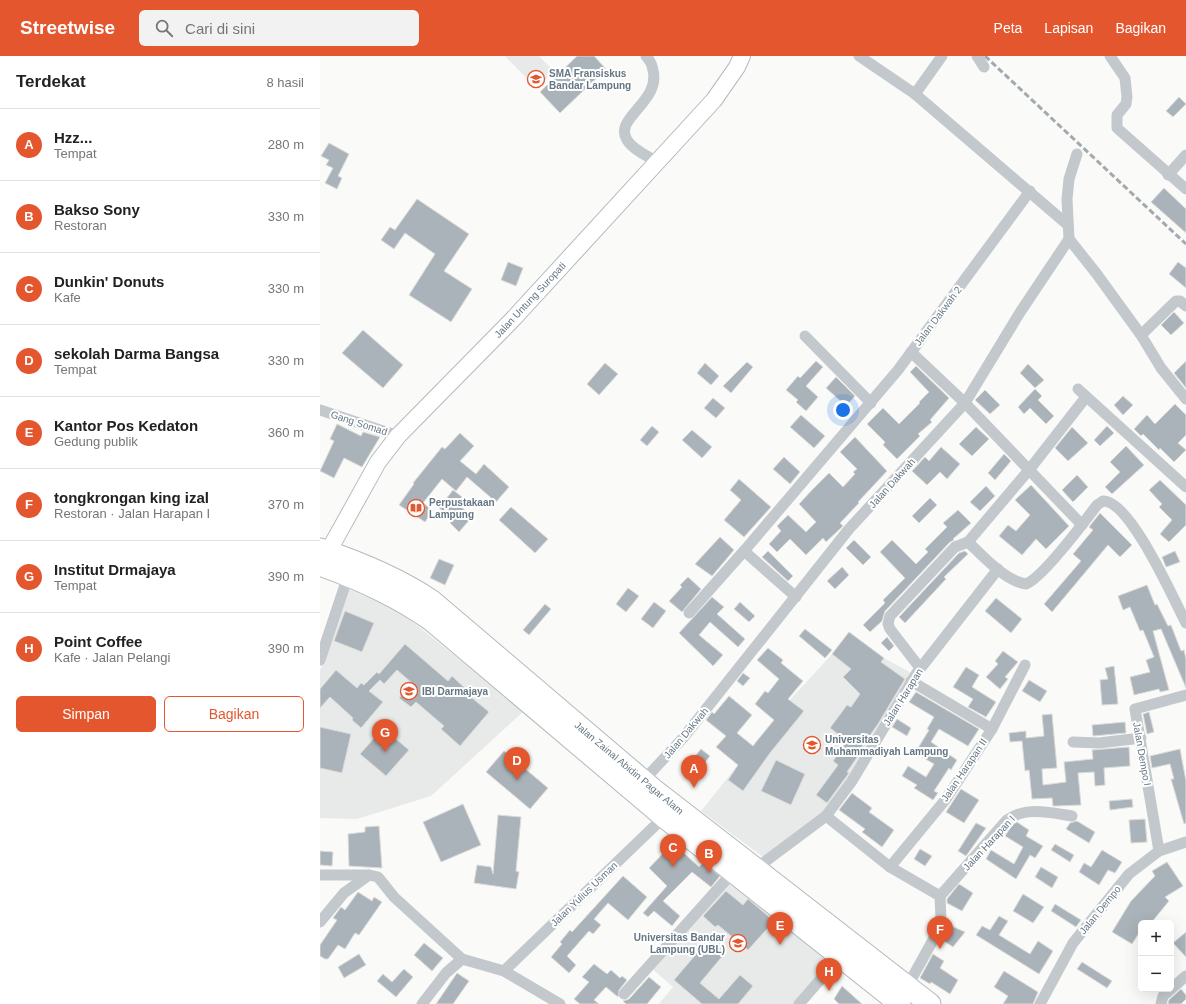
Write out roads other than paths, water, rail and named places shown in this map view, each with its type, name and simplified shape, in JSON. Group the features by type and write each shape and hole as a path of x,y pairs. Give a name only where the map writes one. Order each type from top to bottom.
{"highway":[{"name":"Jalan Zainal Abidin Pagar Alam","path":"323,555 348,576 395,597 423,614 534,698 755,869 904,996"},
{"name":"Jalan Zainal Abidin Pagar Alam","path":"323,555 392,578 416,590 436,605 534,698 664,817 840,957 904,996 930,1004"}],"main road":[{"name":"Jalan Untung Suropati","path":"323,555 378,462 398,436 514,318 714,100 737,67 742,56"}],"street":[{"path":"646,56 652,64 655,77 653,86 650,94 627,122 624,128 624,133 627,141 636,149 657,162"},
{"path":"859,56 915,94 1068,225"},
{"path":"915,94 942,56"},
{"path":"977,56 984,67"},
{"path":"1110,56 1125,78 1127,98 1126,104 1117,115 1117,128 1168,175 1186,189"},
{"path":"1077,154 1069,179 1067,199 1069,239 1141,335 1161,368 1186,399"},
{"path":"1168,175 1186,155"},
{"name":"Jalan Dakwah 2","path":"689,613 871,403 911,352 1030,191"},
{"name":"Jalan Dakwah","path":"643,781 683,738 849,529 965,403 1019,314 1069,239"},
{"path":"1141,335 1176,301 1180,301 1186,306"},
{"path":"805,336 871,403"},
{"path":"911,352 965,403 1082,525"},
{"path":"1078,388 1086,397 1186,487"},
{"path":"920,668 890,629 888,619 955,547 968,542 1029,470 1086,397"},
{"name":"Gang Somad","path":"320,410 398,436"},
{"path":"968,542 998,570 1021,583 1030,583 1103,501 1114,505 1142,536 1186,623"},
{"path":"744,551 796,597"},
{"name":"Jalan Harapan","path":"755,869 826,816 852,781 920,668 998,570"},
{"path":"320,660 348,576"},
{"name":"Jalan Harapan II","path":"890,867 946,799 992,728 1025,665"},
{"path":"911,681 992,728"},
{"name":"Jalan Dempo I","path":"1159,851 1135,709 1186,695"},
{"path":"1073,742 1099,743 1141,738"},
{"name":"Jalan Harapan I","path":"940,896 1007,820 1016,814 1029,811 1072,816"},
{"path":"826,816 890,867 940,896 941,920 938,931 904,996"},
{"name":"Jalan Yulius Usman","path":"504,971 664,817"},
{"name":"Jalan Dempo","path":"1040,1004 1073,944 1129,874 1159,851 1186,842"},
{"path":"624,994 733,872"},
{"path":"320,875 378,876 394,897 462,959 504,971 560,1004"},
{"path":"320,922 344,893 369,875"},
{"path":"799,1004 840,957"},
{"path":"422,1004 446,973 462,959"},
{"path":"1161,1004 1163,996 1186,976"}],"railway":[{"path":"985,56 1186,244"}],"place":[{"name":"SMA Fransiskus Bandar Lampung","path":"536,79"},
{"name":"Perpustakaan Lampung","path":"416,508"},
{"name":"IBI Darmajaya","path":"409,691"},
{"name":"Universitas Muhammadiyah Lampung","path":"812,745"},
{"name":"Institut Drmajaya","path":"385,752"},
{"name":"sekolah Darma Bangsa","path":"517,780"},
{"name":"Hzz...","path":"694,788"},
{"name":"Dunkin' Donuts","path":"673,867"},
{"name":"Bakso Sony","path":"709,873"},
{"name":"Universitas Bandar Lampung (UBL)","path":"738,943"},
{"name":"Kantor Pos Kedaton","path":"780,945"},
{"name":"tongkrongan king izal","path":"940,949"},
{"name":"Point Coffee","path":"829,991"}]}
